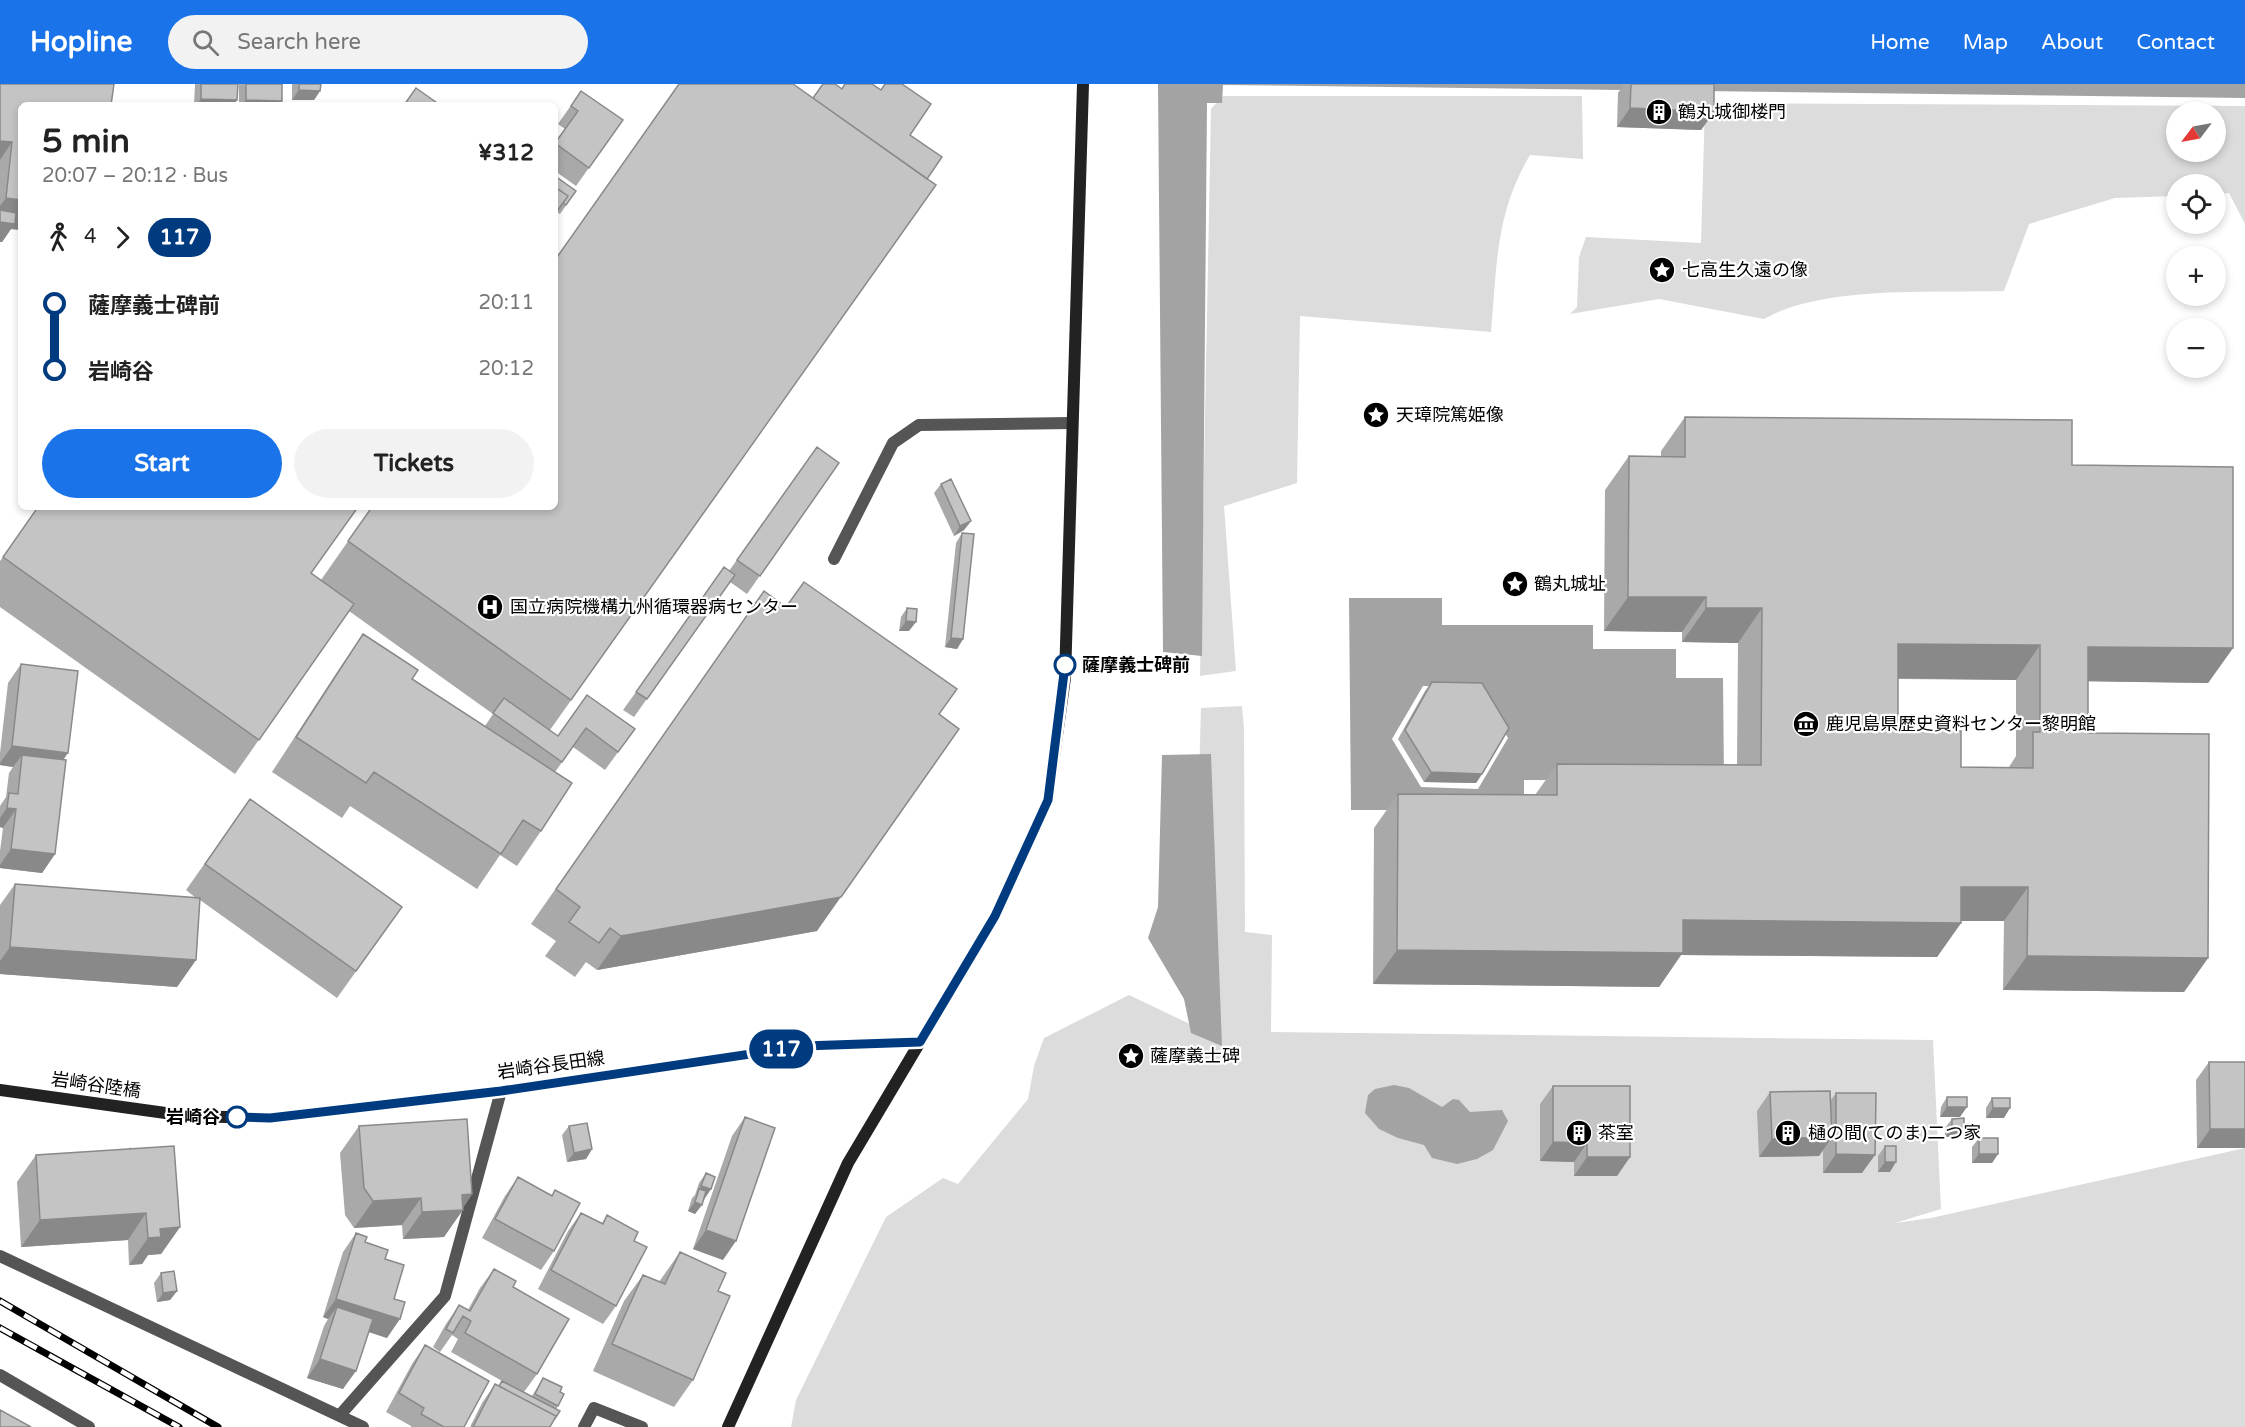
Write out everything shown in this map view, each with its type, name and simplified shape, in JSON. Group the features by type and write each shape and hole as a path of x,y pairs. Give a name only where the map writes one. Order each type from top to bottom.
{"street":[{"path":"730,1424 848,1163 995,916 1048,800 1065,678 1083,84"},
{"path":"834,559 893,443 919,425 1072,423"},
{"name":"岩崎谷長田線","path":"187,1116 270,1118 501,1091 804,1046 920,1042"},
{"name":"岩崎谷陸橋","path":"0,1090 187,1116"},
{"path":"340,1415 445,1296 501,1091"},
{"path":"0,1256 363,1427"},
{"path":"0,1375 89,1427"},
{"path":"584,1427 594,1408 642,1427"}],"shaded area":[{"path":"1158,84 2245,84 2245,98 1223,85 1222,103 1207,103 1202,656 1163,652"},
{"path":"1223,96 1582,96 1583,159 1530,155 1510,198 1504,220 1497,263 1491,332 1300,316 1297,483 1224,506 1236,671 1200,676 1211,109"},
{"path":"1705,103 2166,106 2166,162 2226,162 2226,106 2245,106 2245,224 2229,193 2226,193 2226,174 2166,174 2166,196 2115,198 2029,224 2004,291 1881,293 1848,296 1788,308 1764,319 1659,299 1570,314 1577,307 1579,257 1586,237 1701,243"},
{"path":"1349,598 1442,598 1442,625 1593,625 1593,649 1676,649 1676,678 1723,678 1724,780 1524,780 1524,810 1351,810","holes":["1423,686 1478,687 1508,738 1478,789 1421,787 1392,739"]},
{"path":"1242,706 1245,932 1272,935 1271,1032 1933,1040 1941,1209 1895,1223 1931,1218 2245,1148 2245,1427 791,1427 796,1400 886,1217 943,1178 958,1184 1028,1099 1034,1066 1044,1038 1129,995 1192,1025 1201,708"},
{"path":"1211,754 1222,1046 1191,1033 1184,999 1148,938 1158,907 1162,755"},
{"path":"1394,1085 1409,1088 1442,1107 1453,1099 1459,1100 1470,1112 1502,1110 1508,1121 1493,1150 1477,1159 1457,1164 1432,1158 1424,1145 1398,1138 1379,1129 1365,1113 1368,1095 1375,1089"}],"building":[{"path":"0,84 114,84 111,102 18,102 18,200 6,198 12,142 0,141"},
{"path":"201,84 238,84 237,100 201,99"},
{"path":"246,84 282,84 282,101 246,100"},
{"path":"299,84 321,84 320,91 299,90"},
{"path":"679,84 793,84 936,185 571,700 348,541 370,510 558,510 558,256"},
{"path":"823,84 835,84 842,89 845,84 872,84 881,90 885,84 902,84 931,104 910,135 942,157 927,179 813,98"},
{"path":"1631,84 1714,84 1714,112 1630,108"},
{"path":"416,88 436,102 406,102"},
{"path":"581,91 623,120 589,168 558,145 558,139 578,111 571,106"},
{"path":"558,178 576,191 566,205 563,203 568,196 558,189"},
{"path":"558,189 568,196 558,210"},
{"path":"0,210 16,213 15,224 0,222"},
{"name":"鹿児島県歴史資料センター黎明館","path":"1685,417 2072,420 2072,465 2233,467 2233,648 2088,647 2088,733 2209,734 2208,958 2027,956 2028,887 1961,887 1961,923 1683,920 1683,953 1397,950 1398,794 1557,795 1557,764 1761,765 1762,608 1706,608 1706,597 1628,597 1629,456 1685,457","holes":["1898,644 2040,645 2040,732 2033,732 2033,768 1961,767 1961,731 1898,730"]},
{"path":"817,447 839,463 760,576 737,560"},
{"path":"951,479 971,521 960,526 941,484"},
{"path":"36,510 356,510 311,573 354,604 259,740 3,557"},
{"path":"962,533 974,534 963,639 951,638"},
{"path":"724,567 735,575 647,699 636,692"},
{"path":"804,582 957,689 939,714 959,729 841,897 621,936 610,928 599,943 569,922 580,907 556,889 764,591 786,607"},
{"path":"907,608 917,609 916,622 906,621"},
{"path":"363,634 418,670 412,679 572,783 541,831 523,820 501,854 374,772 366,783 296,737"},
{"path":"21,664 78,671 68,753 12,746"},
{"path":"1432,682 1482,683 1509,728 1482,774 1431,772 1405,730"},
{"path":"587,695 635,729 618,752 586,728 562,762 493,713 504,698 558,736"},
{"path":"22,755 66,760 55,854 11,849 16,809 7,808 9,793 18,794"},
{"path":"250,799 402,907 356,971 205,864"},
{"path":"15,884 200,898 196,960 10,947"},
{"path":"2209,1062 2245,1062 2245,1129 2210,1129"},
{"path":"1553,1086 1630,1086 1630,1157 1587,1157 1587,1143 1553,1142"},
{"path":"1830,1091 1832,1137 1772,1139 1770,1092"},
{"path":"1836,1093 1876,1093 1875,1155 1836,1154"},
{"path":"1947,1097 1967,1097 1967,1107 1947,1107"},
{"path":"1992,1098 2010,1098 2010,1108 1993,1108"},
{"path":"745,1117 775,1128 736,1241 706,1230"},
{"path":"1964,1118 1964,1127 1952,1127 1952,1119"},
{"path":"467,1119 472,1194 462,1195 463,1210 422,1212 421,1198 373,1201 364,1188 359,1126"},
{"path":"587,1123 592,1149 574,1153 569,1126"},
{"path":"1979,1138 1998,1138 1998,1154 1979,1154"},
{"path":"174,1146 180,1227 160,1229 161,1237 148,1238 146,1213 40,1220 36,1155"},
{"path":"1885,1146 1896,1146 1896,1162 1885,1162"},
{"path":"706,1173 715,1177 711,1189 701,1186"},
{"path":"518,1177 552,1196 555,1190 580,1203 554,1251 495,1219"},
{"path":"699,1189 706,1191 702,1205 695,1202"},
{"path":"581,1213 603,1224 607,1215 638,1232 634,1241 647,1247 616,1306 551,1270"},
{"path":"356,1233 367,1237 365,1242 388,1250 385,1259 404,1265 394,1299 405,1302 400,1319 336,1299"},
{"path":"680,1252 726,1273 718,1291 730,1296 693,1380 612,1344 643,1275 665,1284"},
{"path":"494,1269 516,1281 513,1287 569,1319 537,1374 465,1333 471,1321 463,1316 453,1333 446,1329 459,1305 470,1311"},
{"path":"174,1271 177,1291 163,1293 161,1273"},
{"path":"337,1307 373,1319 356,1371 320,1359"},
{"path":"425,1345 489,1381 464,1427 444,1427 421,1414 424,1408 399,1393"},
{"path":"543,1378 562,1387 560,1392 564,1394 558,1406 535,1394"},
{"path":"502,1381 560,1411 554,1420 556,1416 499,1386"},
{"path":"495,1384 556,1416 550,1427 473,1427"},
{"path":"0,1410 31,1427 0,1427"}],"railway":[{"path":"0,1301 218,1427"},
{"path":"0,1328 179,1427"}],"bus line":[{"name":"117","path":"237,1117 270,1118 501,1091 804,1046 920,1042 995,916 1048,800 1065,665"}],"place":[{"name":"鶴丸城御楼門","path":"1659,112"},
{"name":"七高生久遠の像","path":"1662,270"},
{"name":"天璋院篤姫像","path":"1376,415"},
{"name":"鶴丸城址","path":"1515,584"},
{"name":"国立病院機構九州循環器病センター","path":"490,607"},
{"name":"薩摩義士碑前","path":"1065,665"},
{"name":"鹿児島県歴史資料センター黎明館","path":"1806,724"},
{"name":"薩摩義士碑","path":"1131,1056"},
{"name":"岩崎谷","path":"237,1117"},
{"name":"茶室","path":"1579,1133"},
{"name":"樋の間(てのま)二つ家","path":"1788,1133"}]}
